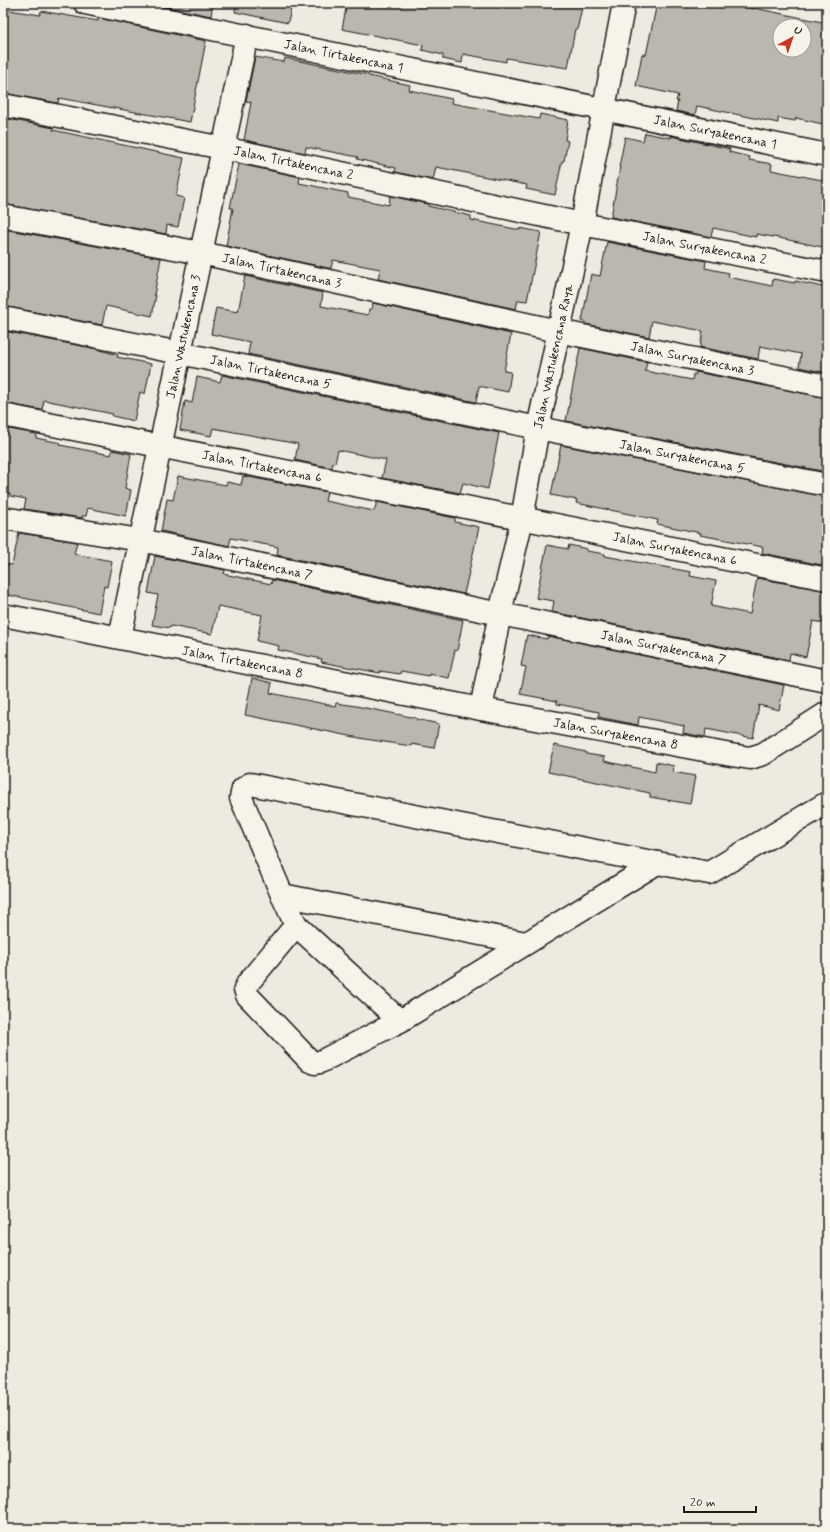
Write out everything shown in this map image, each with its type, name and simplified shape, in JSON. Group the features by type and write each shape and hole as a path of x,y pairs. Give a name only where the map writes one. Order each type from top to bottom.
{"street":[{"name":"Jalan Tirtakencana 1","path":"84,3 247,35 604,109"},
{"name":"Jalan Wastukencana Raya","path":"481,709 500,613 522,519 538,428 558,331 582,224 624,3"},
{"name":"Jalan Wastukencana 3","path":"120,637 247,35"},
{"name":"Jalan Tirtakencana 2","path":"3,106 223,148 582,224"},
{"name":"Jalan Suryakencana 1","path":"604,109 827,154"},
{"name":"Jalan Tirtakencana 3","path":"3,216 201,253 558,331"},
{"name":"Jalan Suryakencana 2","path":"582,224 827,272"},
{"name":"Jalan Tirtakencana 5","path":"3,318 180,353 538,428"},
{"name":"Jalan Suryakencana 3","path":"558,331 827,386"},
{"name":"Jalan Tirtakencana 6","path":"3,415 522,519"},
{"name":"Jalan Suryakencana 5","path":"538,428 827,485"},
{"name":"Jalan Tirtakencana 7","path":"3,518 140,540 500,613"},
{"name":"Jalan Suryakencana 6","path":"522,519 827,579"},
{"name":"Jalan Suryakencana 7","path":"500,613 827,681"},
{"name":"Jalan Tirtakencana 8","path":"3,615 481,709"},
{"name":"Jalan Suryakencana 8","path":"481,709 750,758 763,754 827,712"},
{"path":"400,1021 296,925 241,798 243,789 250,784 709,873 827,803"},
{"path":"296,925 248,983 245,989 247,995 310,1061 315,1063 320,1062 400,1021 657,863"},
{"path":"282,895 526,943"}],"building":[{"path":"147,3 213,3 211,16"},
{"path":"236,3 292,3 288,23 235,12"},
{"path":"347,3 583,3 577,30 575,29 568,68 506,58 506,62 463,54 462,63 443,59 443,55 422,50 423,45 342,29"},
{"path":"657,3 724,3 803,18 772,18 772,58 812,58 812,20 827,23 827,125 796,118 795,121 778,118 778,123 697,106 695,115 676,111 678,101 676,101 678,95 636,86 642,54 646,55"},
{"path":"3,9 40,15 41,11 98,21 98,18 206,41 190,122 59,98 58,103 3,93"},
{"path":"255,57 284,62 285,58 369,75 410,85 409,90 452,99 451,103 539,119 540,114 568,120 565,140 568,141 555,195 526,189 527,185 436,167 433,180 395,172 396,168 357,159 358,157 306,147 305,153 244,140 251,102 246,101"},
{"path":"3,118 54,128 53,130 184,158 176,196 184,198 178,227 167,225 166,234 3,204"},
{"path":"645,133 671,138 671,136 730,149 729,152 750,157 749,160 772,164 771,170 827,181 827,248 779,238 756,234 756,237 713,228 711,237 611,217 625,137 643,141"},
{"path":"239,164 300,177 299,183 348,193 348,197 389,205 390,196 428,204 428,206 471,216 471,220 520,230 520,228 541,232 527,301 518,300 516,309 378,279 380,269 333,260 331,268 328,268 226,246 233,208 230,208"},
{"path":"3,229 161,258 154,295 156,295 152,316 106,306 102,325 3,306"},
{"path":"607,242 706,261 705,268 729,273 728,277 772,286 773,279 795,283 795,281 827,288 827,373 799,367 801,354 760,346 758,359 700,347 703,331 652,321 649,337 585,324 585,322 582,321 591,274 600,276"},
{"path":"245,276 323,293 321,306 368,315 369,309 372,309 373,303 511,334 504,371 511,372 508,392 479,386 476,402 248,354 250,342 211,334 216,308 238,312"},
{"path":"3,331 97,349 118,355 117,357 151,364 145,394 140,392 134,421 112,416 113,414 44,400 42,410 3,403"},
{"path":"580,348 647,362 645,371 692,380 693,374 695,375 696,372 827,398 827,472 566,421"},
{"path":"222,375 499,433 488,489 463,483 460,493 382,478 386,460 338,450 335,463 333,462 332,468 295,460 298,444 213,428 211,436 180,430 185,401 192,403 197,377 220,382"},
{"path":"3,428 37,434 36,438 61,443 60,445 111,455 112,450 131,454 125,488 131,490 126,516 88,508 86,516 82,516 82,518 24,509 26,499 10,496 10,494 3,492"},
{"path":"561,445 827,497 827,566 762,553 763,547 700,535 701,533 657,524 658,520 576,503 577,500 551,495"},
{"path":"178,476 226,485 227,482 241,485 243,476 327,492 325,501 374,511 377,502 455,518 455,522 479,527 464,594 277,555 278,547 231,538 229,546 161,531 167,499 173,500"},
{"path":"19,533 77,542 74,554 112,561 107,587 104,586 99,613 3,594 3,564 12,565"},
{"path":"547,545 568,549 569,545 587,549 587,551 605,554 605,556 691,572 690,576 716,581 711,606 750,614 757,578 827,591 827,624 813,621 806,657 790,653 789,660 552,612 554,601 536,598"},
{"path":"155,556 225,570 224,574 271,584 272,580 463,620 457,651 455,650 449,678 401,671 400,674 380,671 380,673 321,662 322,659 278,650 279,646 257,641 262,615 218,606 212,634 171,626 170,628 152,625 158,595 148,593"},
{"path":"527,635 547,639 548,636 784,685 779,710 759,705 753,738 706,729 705,737 683,733 684,726 639,717 638,725 598,717 599,712 557,704 557,701 520,694 526,667 521,666"},
{"path":"252,678 272,683 270,693 335,706 336,703 356,706 439,724 434,748 365,739 245,715"},
{"path":"554,745 586,752 586,754 605,757 604,761 655,772 656,762 674,766 673,772 695,776 690,804 650,797 650,793 548,772"}]}
